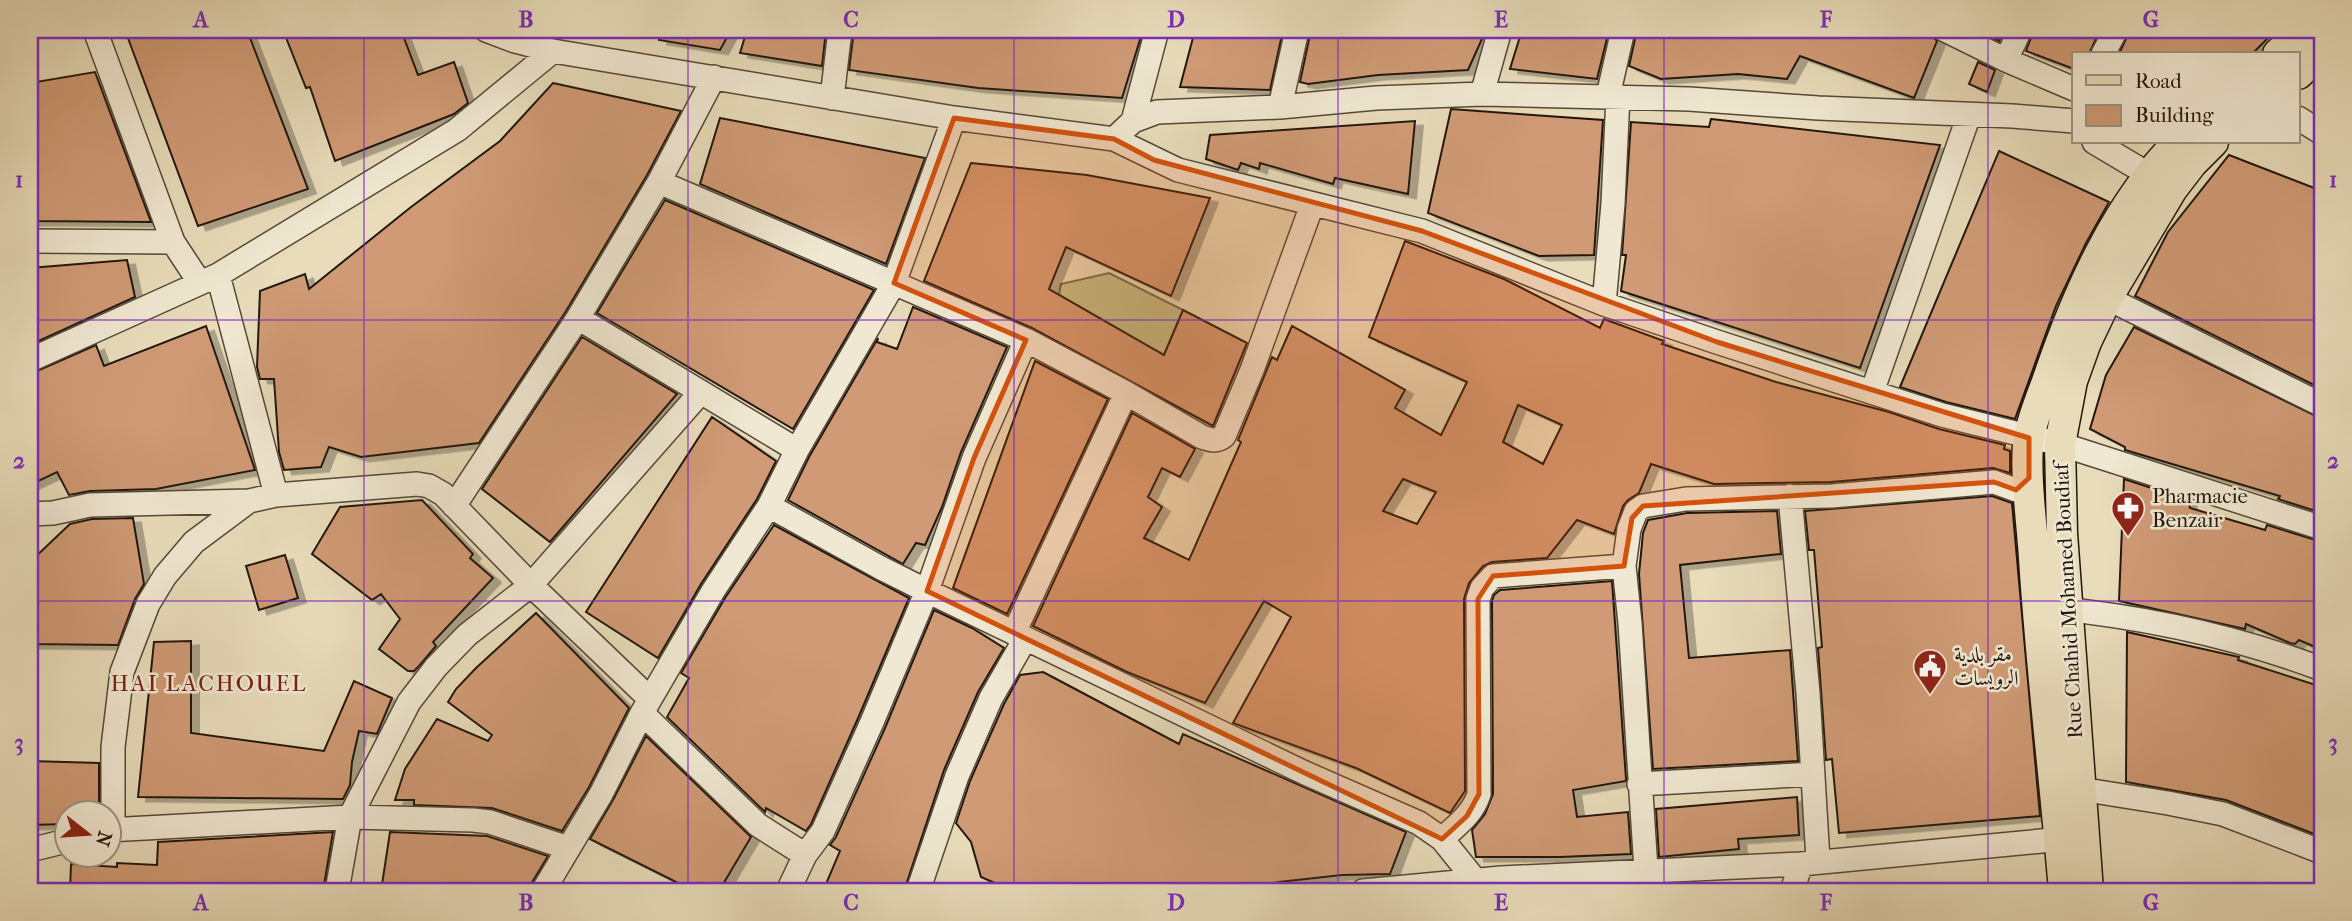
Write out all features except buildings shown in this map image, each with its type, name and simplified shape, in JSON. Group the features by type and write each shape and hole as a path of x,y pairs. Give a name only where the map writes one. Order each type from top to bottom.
{"main road":[{"path":"2280,52 2304,30"},
{"path":"2300,72 2322,51"},
{"name":"Rue Chahid Mohamed Boudiaf","path":"2064,891 2080,789 2062,533 2060,444 2072,381 2086,342 2178,144"},
{"name":"Rue Chahid Mohamed Boudiaf","path":"2088,891 2071,839 2037,607 2029,438 2054,359 2084,285 2116,227 2161,182 2192,163 2211,144"}],"street":[{"path":"94,30 173,243 209,279 276,495"},
{"path":"486,30 553,51 954,118 1114,139 1178,170 1422,232 1604,304 1942,415 2060,444 2322,528"},
{"path":"832,98 840,30"},
{"path":"1133,121 1157,30"},
{"path":"1280,107 1297,30"},
{"path":"1482,94 1500,30"},
{"path":"1604,304 1613,204 1613,96 1623,30"},
{"path":"1945,30 2072,88"},
{"path":"2006,60 2020,30"},
{"path":"2104,52 2116,30"},
{"path":"30,360 209,279 457,131 553,51"},
{"path":"454,506 578,317 659,182 714,78"},
{"path":"1114,139 1133,121 1157,112 1482,94 1613,96 2011,116 2069,124"},
{"path":"1872,392 1969,115"},
{"path":"543,891 601,794 646,706 713,591 769,506 797,450 894,283 954,118"},
{"path":"2300,119 2322,133"},
{"path":"2097,144 2161,182"},
{"path":"659,182 1026,340 1202,437 1219,440 1224,436 1252,370 1312,205"},
{"path":"30,242 173,243"},
{"path":"2107,298 2322,405"},
{"path":"578,317 797,450"},
{"path":"788,891 805,855 823,831 872,722 927,591 974,458 1026,340"},
{"path":"337,891 350,817 409,702 467,635 531,584 701,392"},
{"path":"918,891 957,776 1126,393"},
{"path":"1646,870 1624,566 1632,518 1636,511 1643,506 1686,499 1832,496 1994,482 2016,490 2029,478"},
{"path":"30,514 53,513 90,505 249,501 276,495 429,485 443,494 531,584 758,825 805,855"},
{"path":"1790,496 1813,774 1809,862 1792,891"},
{"path":"112,799 113,747 122,672 148,604 165,576 194,542 249,501"},
{"path":"769,506 927,591 1305,773 1419,823 1442,839 1475,880"},
{"path":"1442,839 1467,816 1479,794 1478,599 1482,589 1493,576 1624,566"},
{"path":"2037,607 2117,616 2174,627 2281,654 2322,670"},
{"path":"1639,784 1813,774"},
{"path":"2080,789 2223,814 2322,852"},
{"path":"122,829 350,817 472,820 490,822 568,848"},
{"path":"1363,891 1475,880 1501,884 1646,870 1809,862 2071,839"},
{"path":"30,850 52,844"}],"highlighted area":[{"path":"954,118 1114,139 1154,160 1422,231 1717,342 2029,438 2029,478 2016,490 1994,482 1643,506 1632,518 1624,566 1493,576 1478,599 1479,794 1467,816 1442,839 927,591 974,458 1026,340 894,283"}],"green space":[{"path":"1109,273 1183,310 1164,355 1058,300 1061,284"}],"place":[{"name":"Pharmacie Benzair","path":"2128,538"},
{"name":"مقر بلدية الرويسات","path":"1930,696"}],"district":[{"name":"HAI LACHOUEL","path":"209,683"}]}
